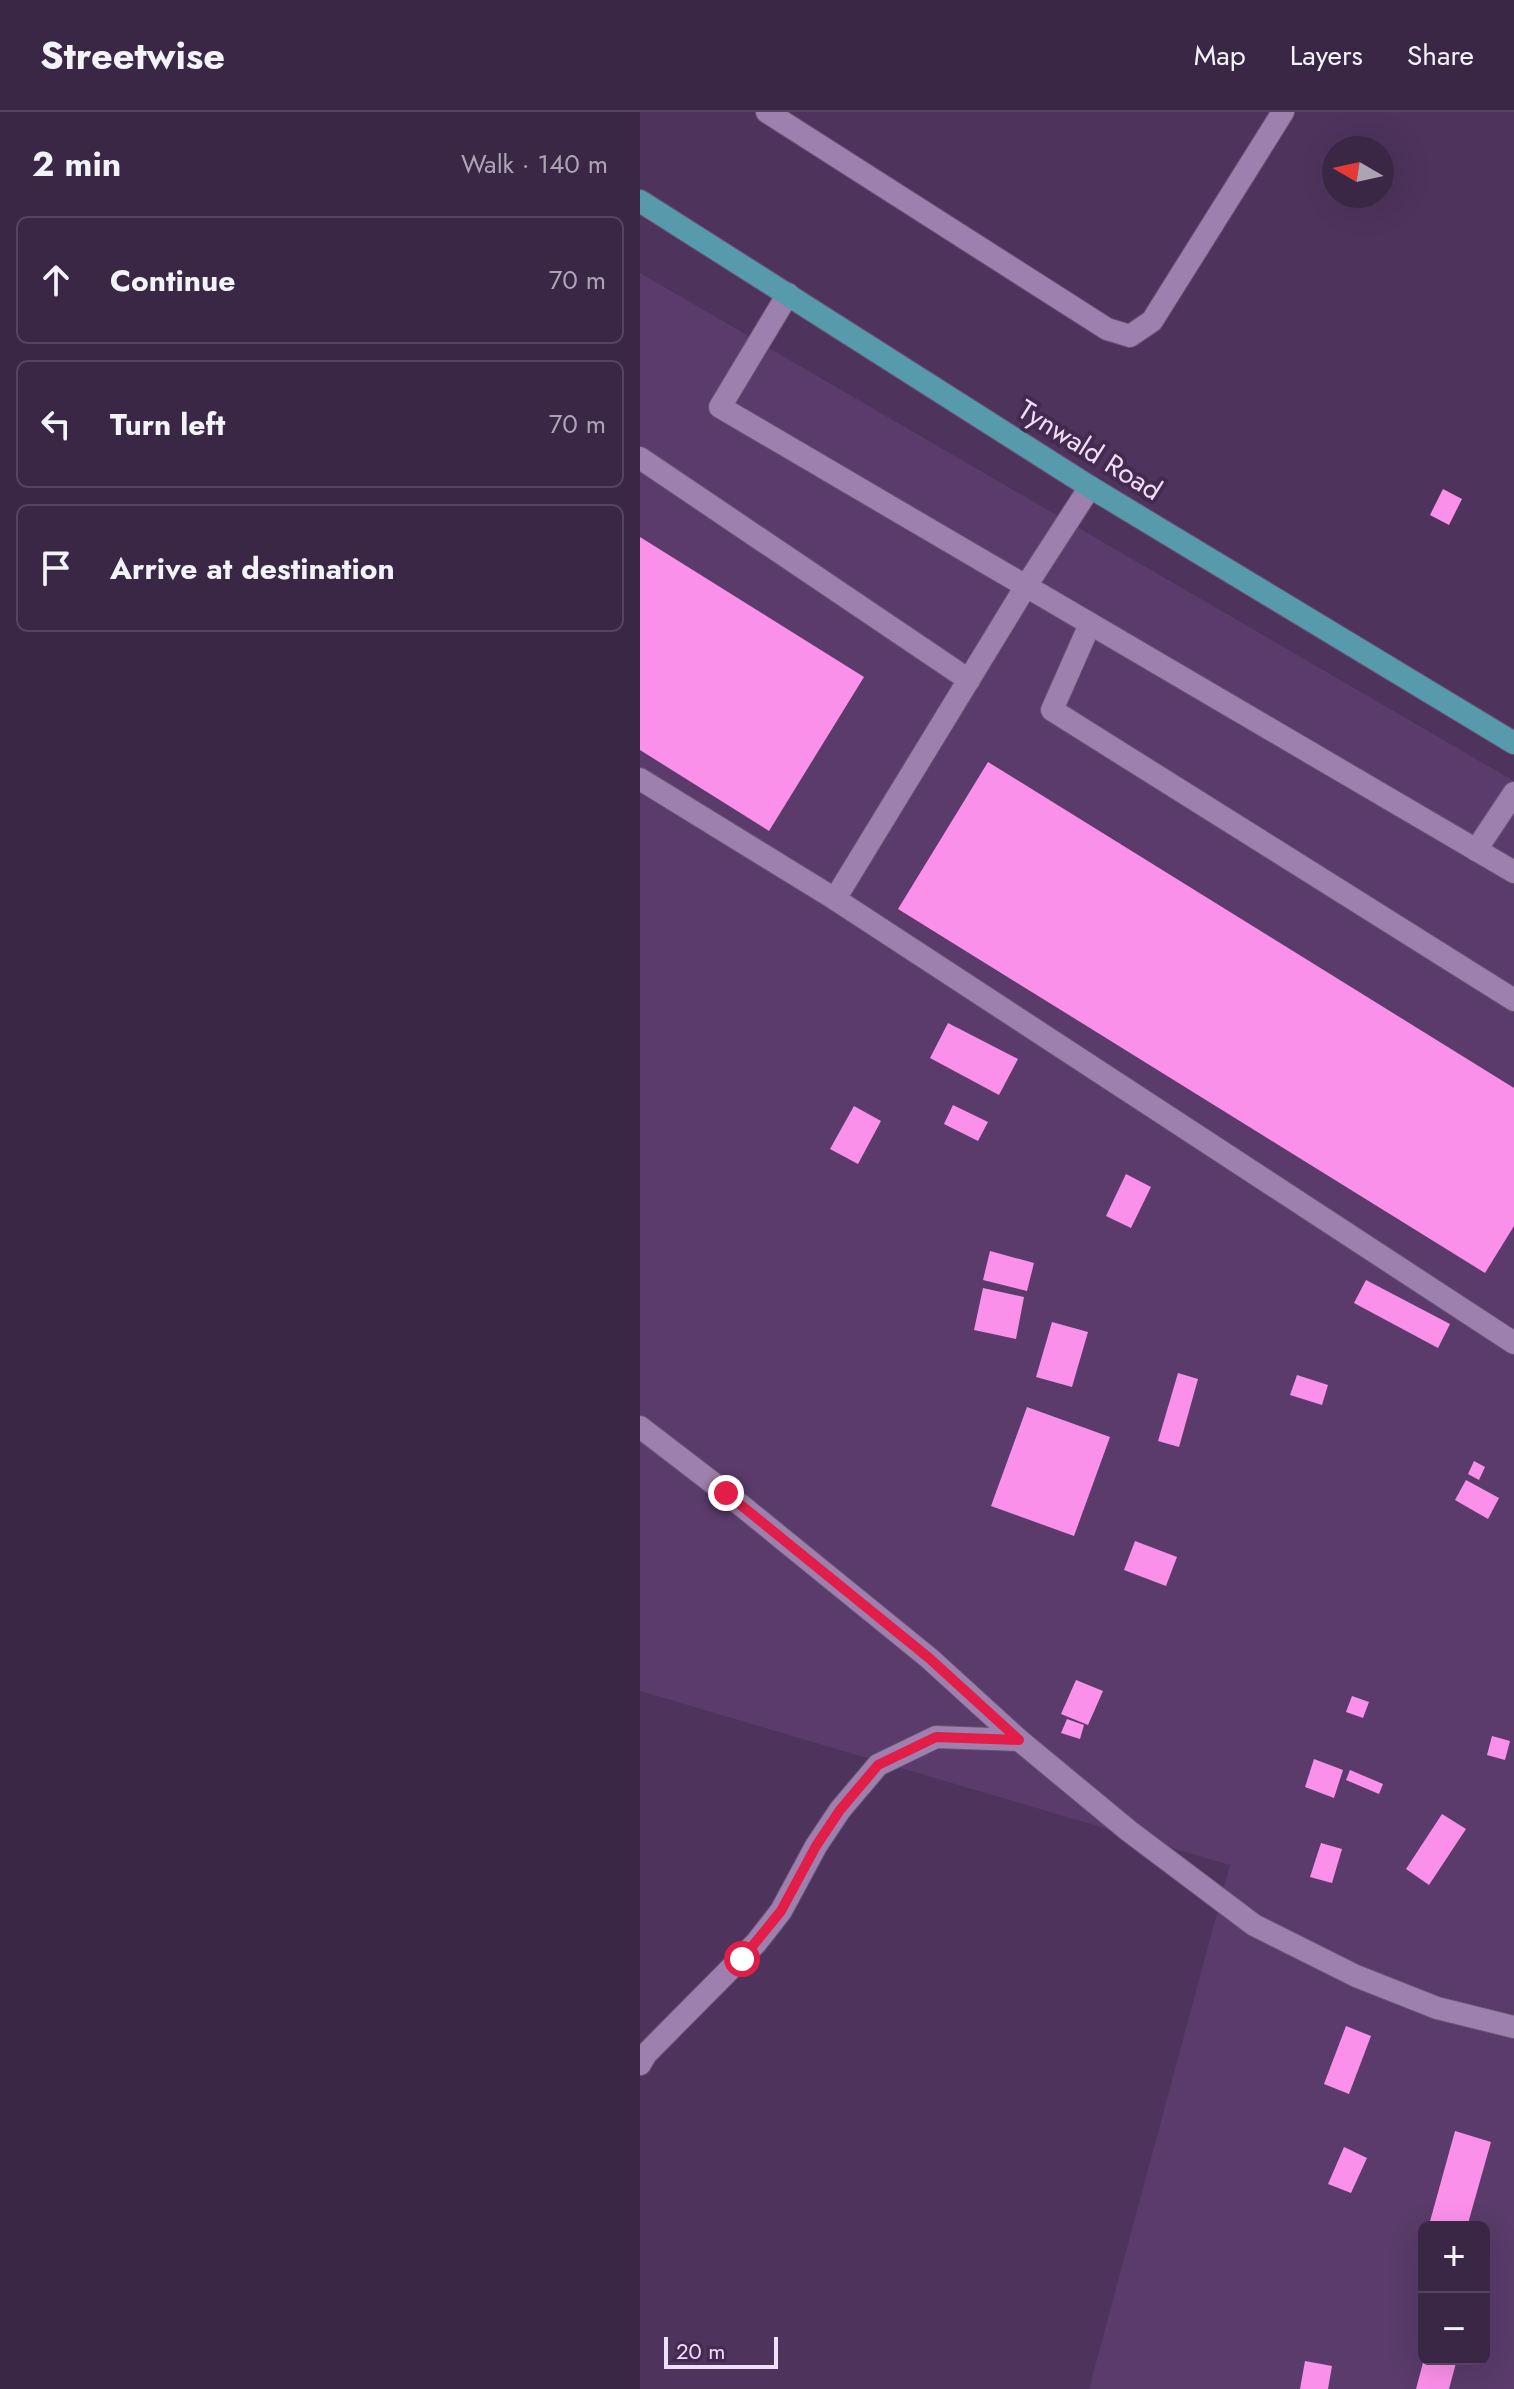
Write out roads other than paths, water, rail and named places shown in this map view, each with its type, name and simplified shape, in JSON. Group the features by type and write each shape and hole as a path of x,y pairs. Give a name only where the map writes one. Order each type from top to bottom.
{"main road":[{"name":"Tynwald Road","path":"640,201 1090,487 1514,743"}],"street":[{"path":"767,112 1107,329 1130,336 1152,321 1283,112"},
{"path":"788,294 720,407 1514,872"},
{"path":"640,458 969,680"},
{"path":"835,899 1090,487"},
{"path":"1090,624 1052,710 1514,1000"},
{"path":"640,779 835,899 1514,1343"},
{"path":"1476,850 1514,793"},
{"path":"640,1427 929,1658 1019,1740 1129,1831 1254,1925 1356,1976 1437,2008 1514,2027"},
{"path":"640,2064 756,1943 781,1911 816,1846 840,1810 878,1765 936,1737 1019,1740"}]}
